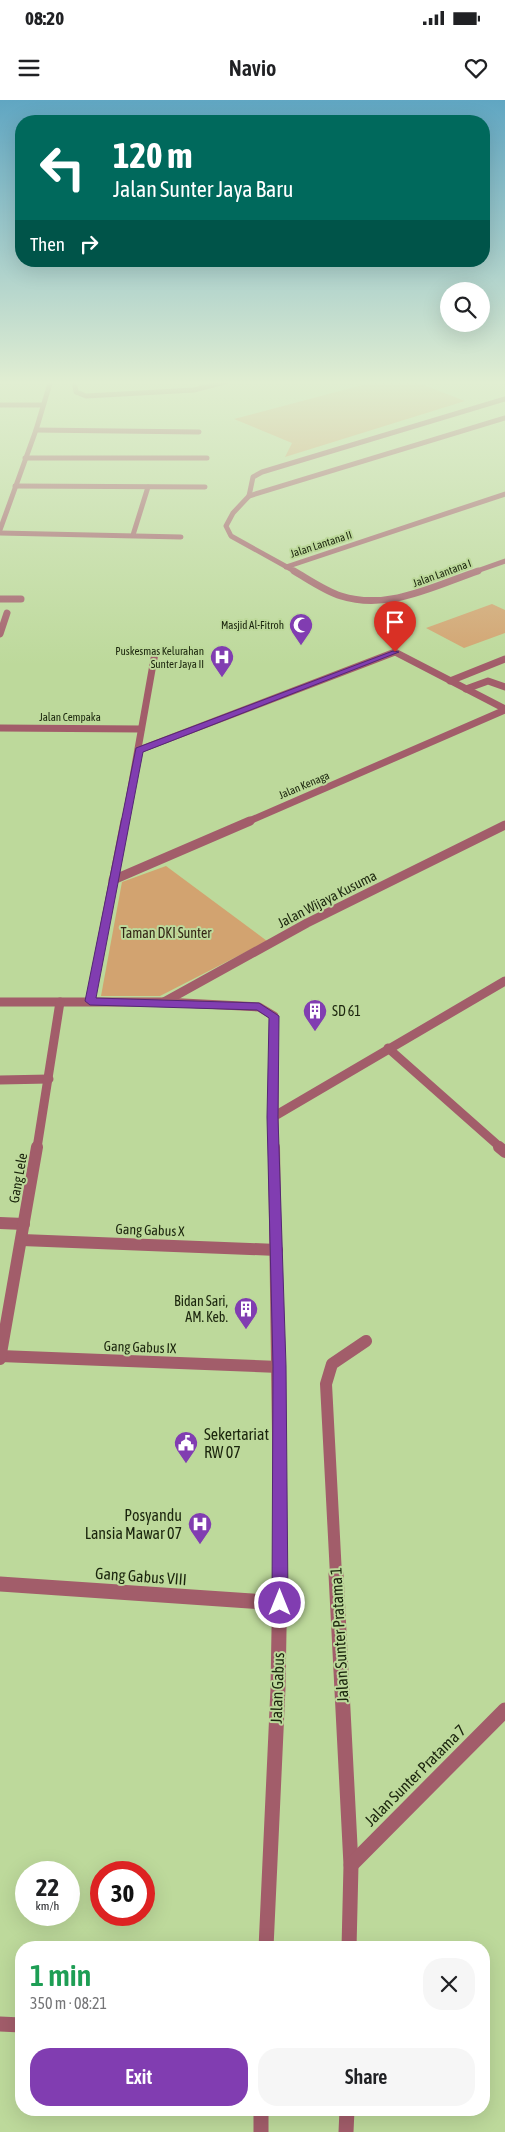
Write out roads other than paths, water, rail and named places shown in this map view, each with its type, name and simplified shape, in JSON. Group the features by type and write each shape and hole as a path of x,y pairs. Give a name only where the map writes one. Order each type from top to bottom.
{"street":[{"path":"19,475 0,531 181,537"},
{"path":"259,475 253,477 249,496 318,475"},
{"path":"15,486 205,487"},
{"path":"133,535 148,487"},
{"name":"Jalan Lantana II","path":"286,567 505,494"},
{"name":"Jalan Lantana II","path":"249,496 226,526 231,536 338,596 385,601"},
{"name":"Jalan Lantana I","path":"385,601 399,599 505,561"},
{"path":"0,599 21,599"},
{"path":"0,634 7,613"},
{"path":"139,750 395,652 505,710"},
{"path":"90,1001 139,750 140,729 154,653"},
{"path":"450,681 505,659"},
{"path":"466,689 488,681 505,687"},
{"name":"Jalan Kenaga","path":"113,880 505,710"},
{"name":"Jalan Cempaka","path":"0,728 140,729"},
{"name":"Jalan Wijaya Kusuma","path":"164,1002 307,923 505,825"},
{"path":"273,1117 505,981"},
{"path":"0,1002 164,1002"},
{"name":"Gang Lele","path":"0,1357 22,1240 60,1002"},
{"name":"Jalan Gabus","path":"164,1002 259,1007 274,1016 273,1117 279,1366 280,1603 266,1941"},
{"path":"388,1048 505,1152"},
{"path":"0,1080 49,1079"},
{"path":"0,1223 24,1224"},
{"name":"Gang Gabus X","path":"22,1240 277,1250"},
{"name":"Jalan Sunter Pratama 1","path":"349,1941 351,1864 326,1384 332,1364 366,1341"},
{"name":"Gang Gabus IX","path":"0,1357 279,1366"},
{"name":"Gang Gabus VIII","path":"0,1584 280,1603"},
{"name":"Jalan Sunter Pratama 7","path":"351,1864 505,1710"},
{"path":"0,2024 15,2025"},
{"path":"261,2116 261,2132"},
{"path":"346,2132 347,2116"}],"place":[{"name":"Masjid Al-Fitroh","path":"301,646"},
{"name":"Puskesmas Kelurahan Sunter Jaya II","path":"222,678"},
{"name":"SD 61","path":"315,1032"},
{"name":"Bidan Sari, AM. Keb.","path":"246,1330"},
{"name":"Sekertariat RW 07","path":"186,1464"},
{"name":"Posyandu Lansia Mawar 07","path":"200,1545"}],"park label":[{"name":"Taman DKI Sunter","path":"166,933"}]}
